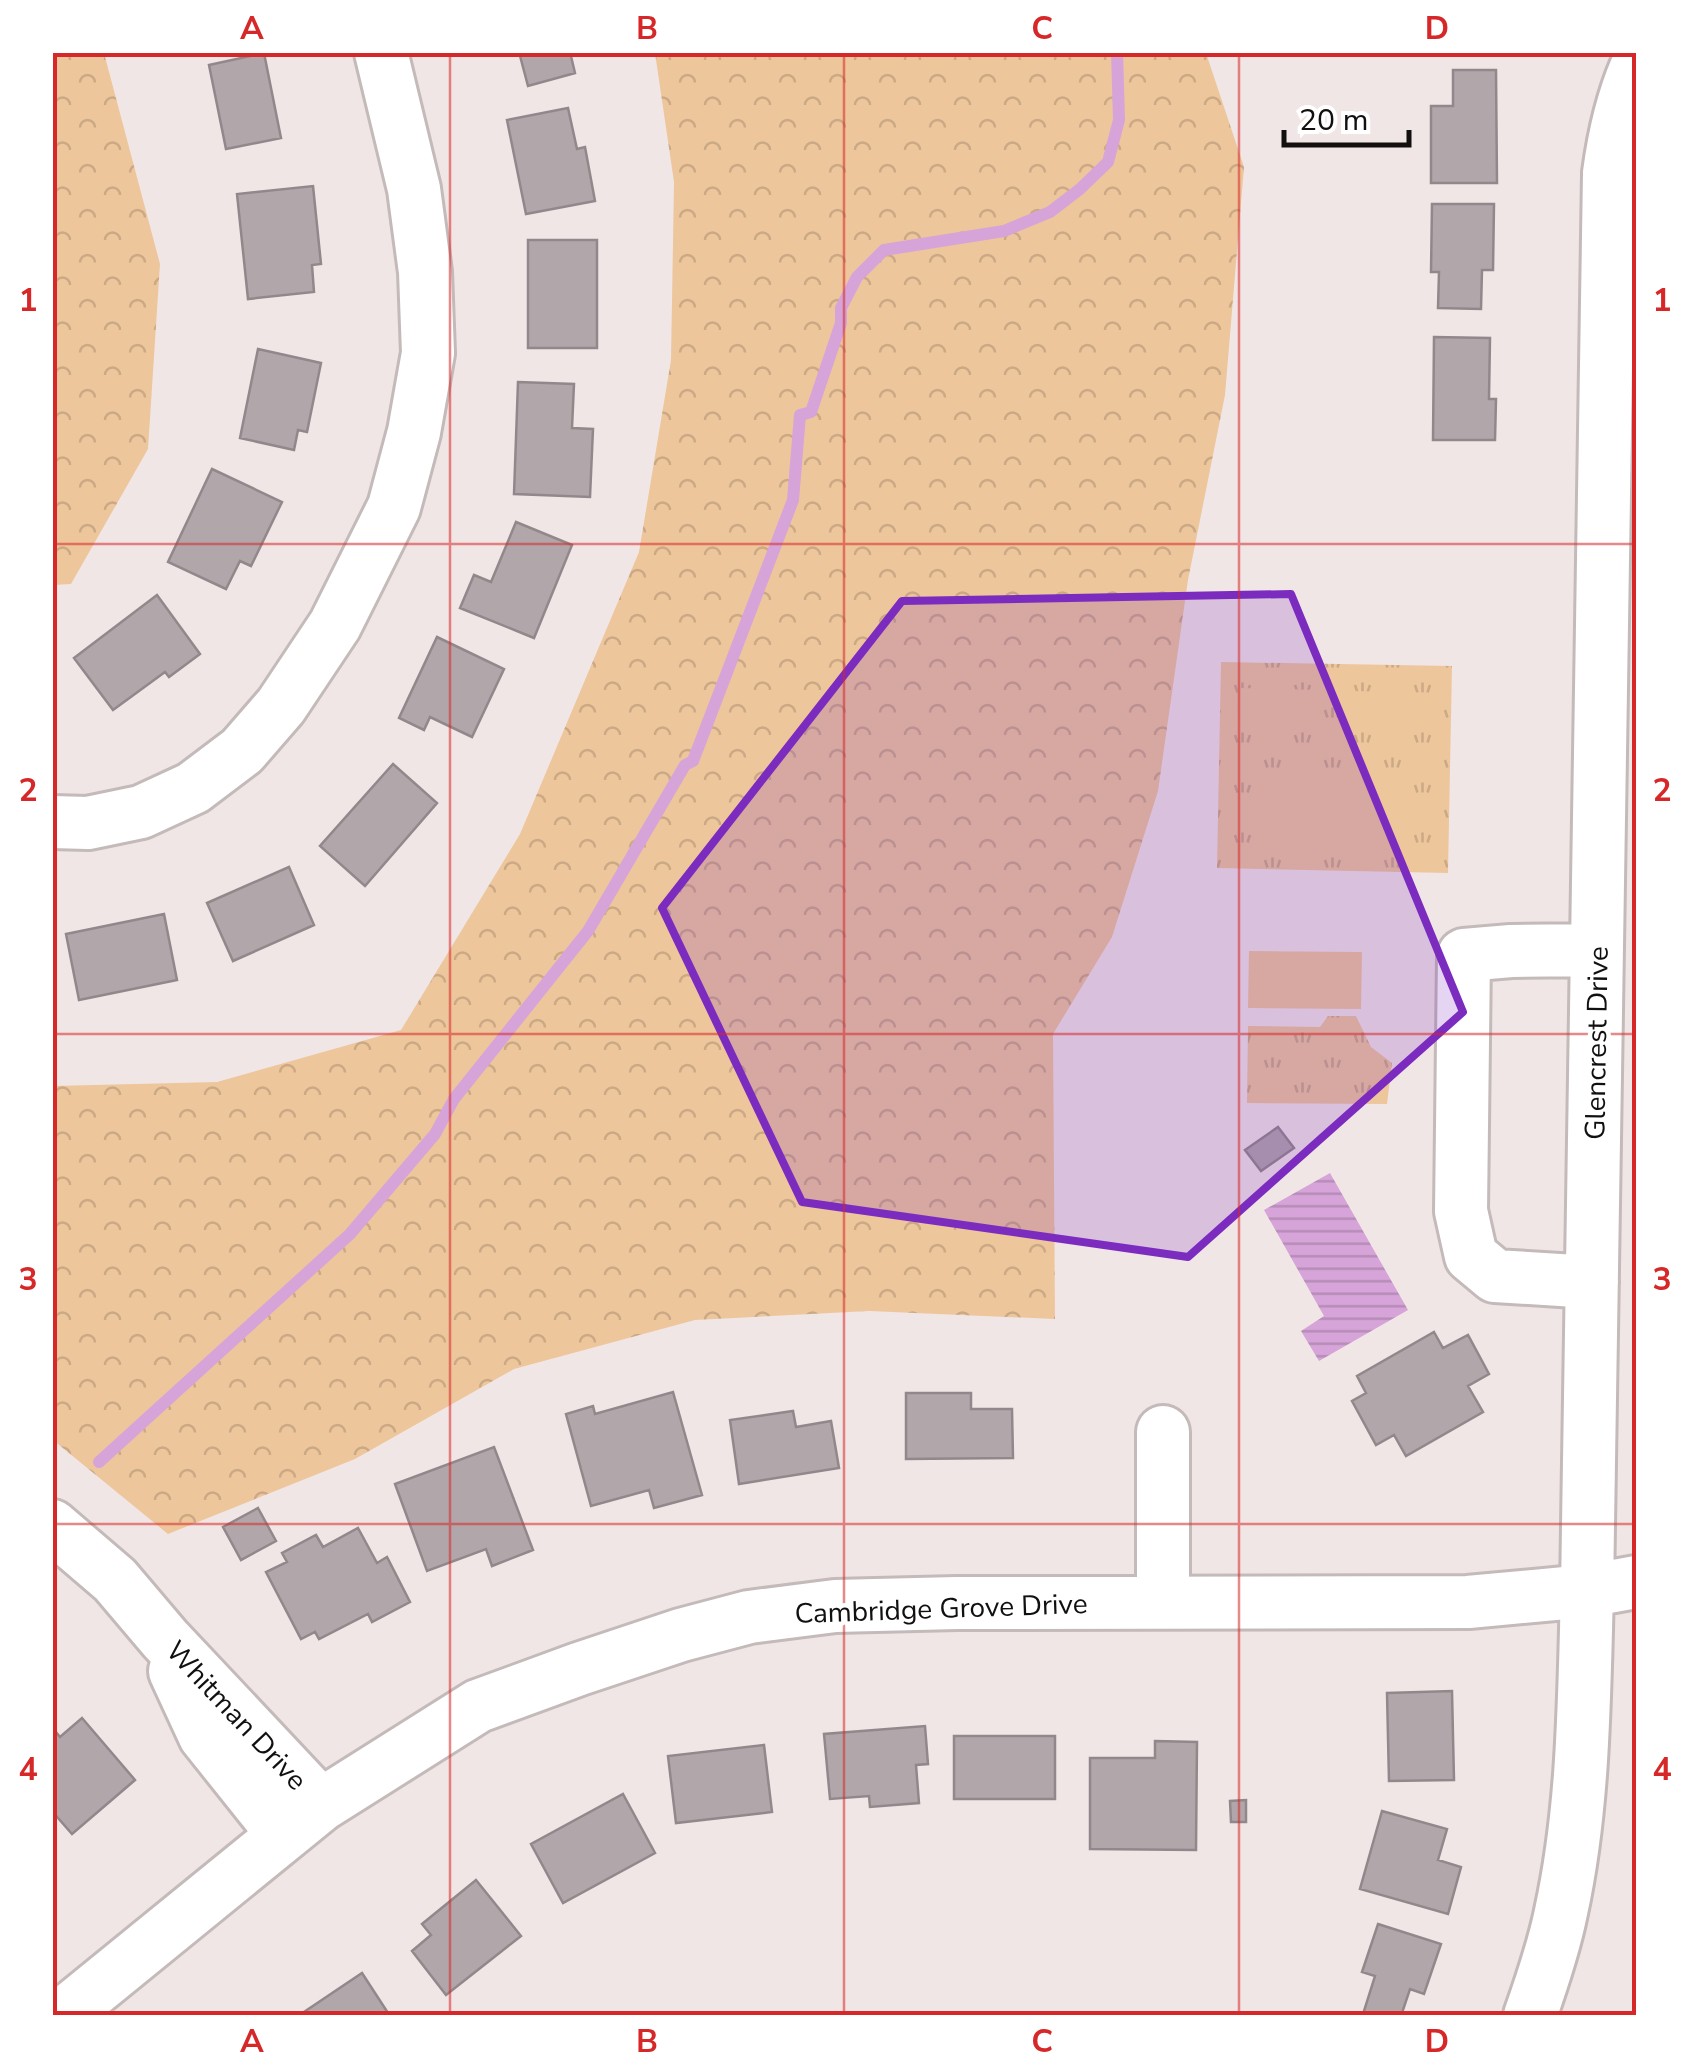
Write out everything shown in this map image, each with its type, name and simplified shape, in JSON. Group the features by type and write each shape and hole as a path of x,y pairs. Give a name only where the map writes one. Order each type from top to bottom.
{"street":[{"path":"52,822 88,822 141,812 193,788 242,751 281,706 335,625 394,507 414,432 428,354 425,272 414,189 381,52"},
{"name":"Glencrest Drive","path":"1530,2016 1561,1914 1574,1837 1583,1738 1612,1586 1592,1282 1609,173 1614,133 1636,68"},
{"path":"1592,1282 1495,1276 1470,1256 1462,1211 1464,955 1597,950"},
{"path":"1163,1432 1163,1602"},
{"name":"Whitman Drive","path":"52,1526 115,1580 153,1624 204,1736 302,1820"},
{"name":"Cambridge Grove Drive","path":"62,2016 302,1820 478,1706 578,1668 749,1617 835,1606 1468,1602 1612,1586"}],"highlighted area":[{"path":"1291,594 1463,1012 1188,1257 802,1202 662,908 902,601"}],"green space":[{"path":"53,52 104,53 160,264 148,449 71,584 53,585"},
{"path":"655,53 1206,53 1244,167 1225,395 1188,580 1158,791 1112,937 1053,1034 1055,1319 869,1311 695,1320 514,1369 355,1459 168,1534 53,1440 53,1086 217,1082 401,1030 520,834 639,552 671,360 674,182"},
{"path":"1221,662 1452,666 1448,873 1217,868"},
{"path":"1238,688 1322,690 1320,729 1236,727"},
{"path":"1352,691 1436,693 1436,732 1352,729"},
{"path":"1260,777 1410,781 1408,850 1259,846"},
{"path":"1249,951 1362,952 1361,1009 1248,1008"},
{"path":"1328,1016 1356,1016 1371,1047 1392,1063 1387,1104 1247,1103 1248,1026 1320,1027"}],"shaded area":[{"path":"1330,1173 1408,1310 1319,1361 1301,1331 1324,1316 1264,1210"}],"building":[{"path":"519,52 570,52 575,73 528,86"},
{"path":"264,53 281,138 226,149 209,65"},
{"path":"1453,70 1496,70 1497,183 1431,183 1431,106 1453,106"},
{"path":"568,108 577,149 585,147 595,201 526,214 507,120"},
{"path":"313,186 321,264 312,265 314,292 248,299 237,194"},
{"path":"1432,204 1494,204 1493,270 1482,270 1481,309 1438,308 1439,272 1431,272"},
{"path":"528,240 597,240 597,348 528,348"},
{"path":"1434,337 1490,338 1489,399 1496,399 1495,440 1433,440"},
{"path":"258,349 321,363 307,432 298,430 294,450 240,438"},
{"path":"518,382 574,384 572,428 593,429 590,497 514,494"},
{"path":"212,469 282,502 251,566 240,561 226,589 168,562"},
{"path":"516,522 572,545 534,638 460,608 474,575 491,582"},
{"path":"157,595 200,654 169,677 165,672 113,710 74,658"},
{"path":"437,637 504,669 472,737 430,717 424,730 399,718"},
{"path":"393,764 437,803 365,886 320,846"},
{"path":"289,867 314,925 233,961 207,903"},
{"path":"164,914 177,980 79,1000 66,934"},
{"path":"1278,1127 1294,1148 1261,1171 1245,1150"},
{"path":"1434,1332 1443,1348 1468,1335 1489,1374 1468,1386 1483,1412 1406,1456 1394,1435 1376,1445 1352,1401 1366,1393 1357,1376"},
{"path":"673,1392 702,1495 654,1508 649,1490 591,1506 566,1414 593,1406 595,1414"},
{"path":"906,1393 971,1393 971,1409 1012,1409 1013,1458 906,1459"},
{"path":"793,1411 796,1427 831,1421 839,1468 739,1484 730,1420"},
{"path":"494,1447 533,1550 492,1566 486,1549 427,1571 395,1484"},
{"path":"258,1508 276,1541 241,1560 223,1527"},
{"path":"358,1528 377,1563 387,1557 410,1602 372,1622 368,1614 319,1639 315,1632 301,1639 266,1572 287,1562 282,1553 316,1535 323,1547"},
{"path":"1452,1691 1454,1780 1389,1781 1387,1693"},
{"path":"82,1718 135,1780 72,1834 52,1811 52,1727 60,1737"},
{"path":"925,1726 928,1764 916,1765 919,1803 870,1807 869,1796 830,1799 824,1734"},
{"path":"954,1736 1055,1736 1055,1799 954,1799"},
{"path":"1155,1741 1197,1742 1196,1850 1090,1849 1090,1758 1155,1758"},
{"path":"764,1745 772,1812 676,1823 668,1756"},
{"path":"623,1794 655,1853 563,1903 531,1844"},
{"path":"1246,1800 1246,1822 1231,1822 1230,1801"},
{"path":"1382,1811 1447,1829 1438,1860 1461,1867 1448,1914 1360,1889"},
{"path":"476,1880 521,1936 446,1995 412,1951 431,1935 422,1924"},
{"path":"1378,1924 1441,1944 1424,1994 1410,1989 1401,2016 1377,2016 1364,2011 1375,1976 1362,1972"},
{"path":"362,1973 390,2016 298,2016"}],"waterway":[{"path":"99,1462 350,1234 435,1134 454,1099 588,931 685,765 693,761 793,500 800,415 811,412 841,323 841,308 857,277 884,250 1004,231 1050,212 1080,189 1108,162 1119,120 1117,52"}]}
